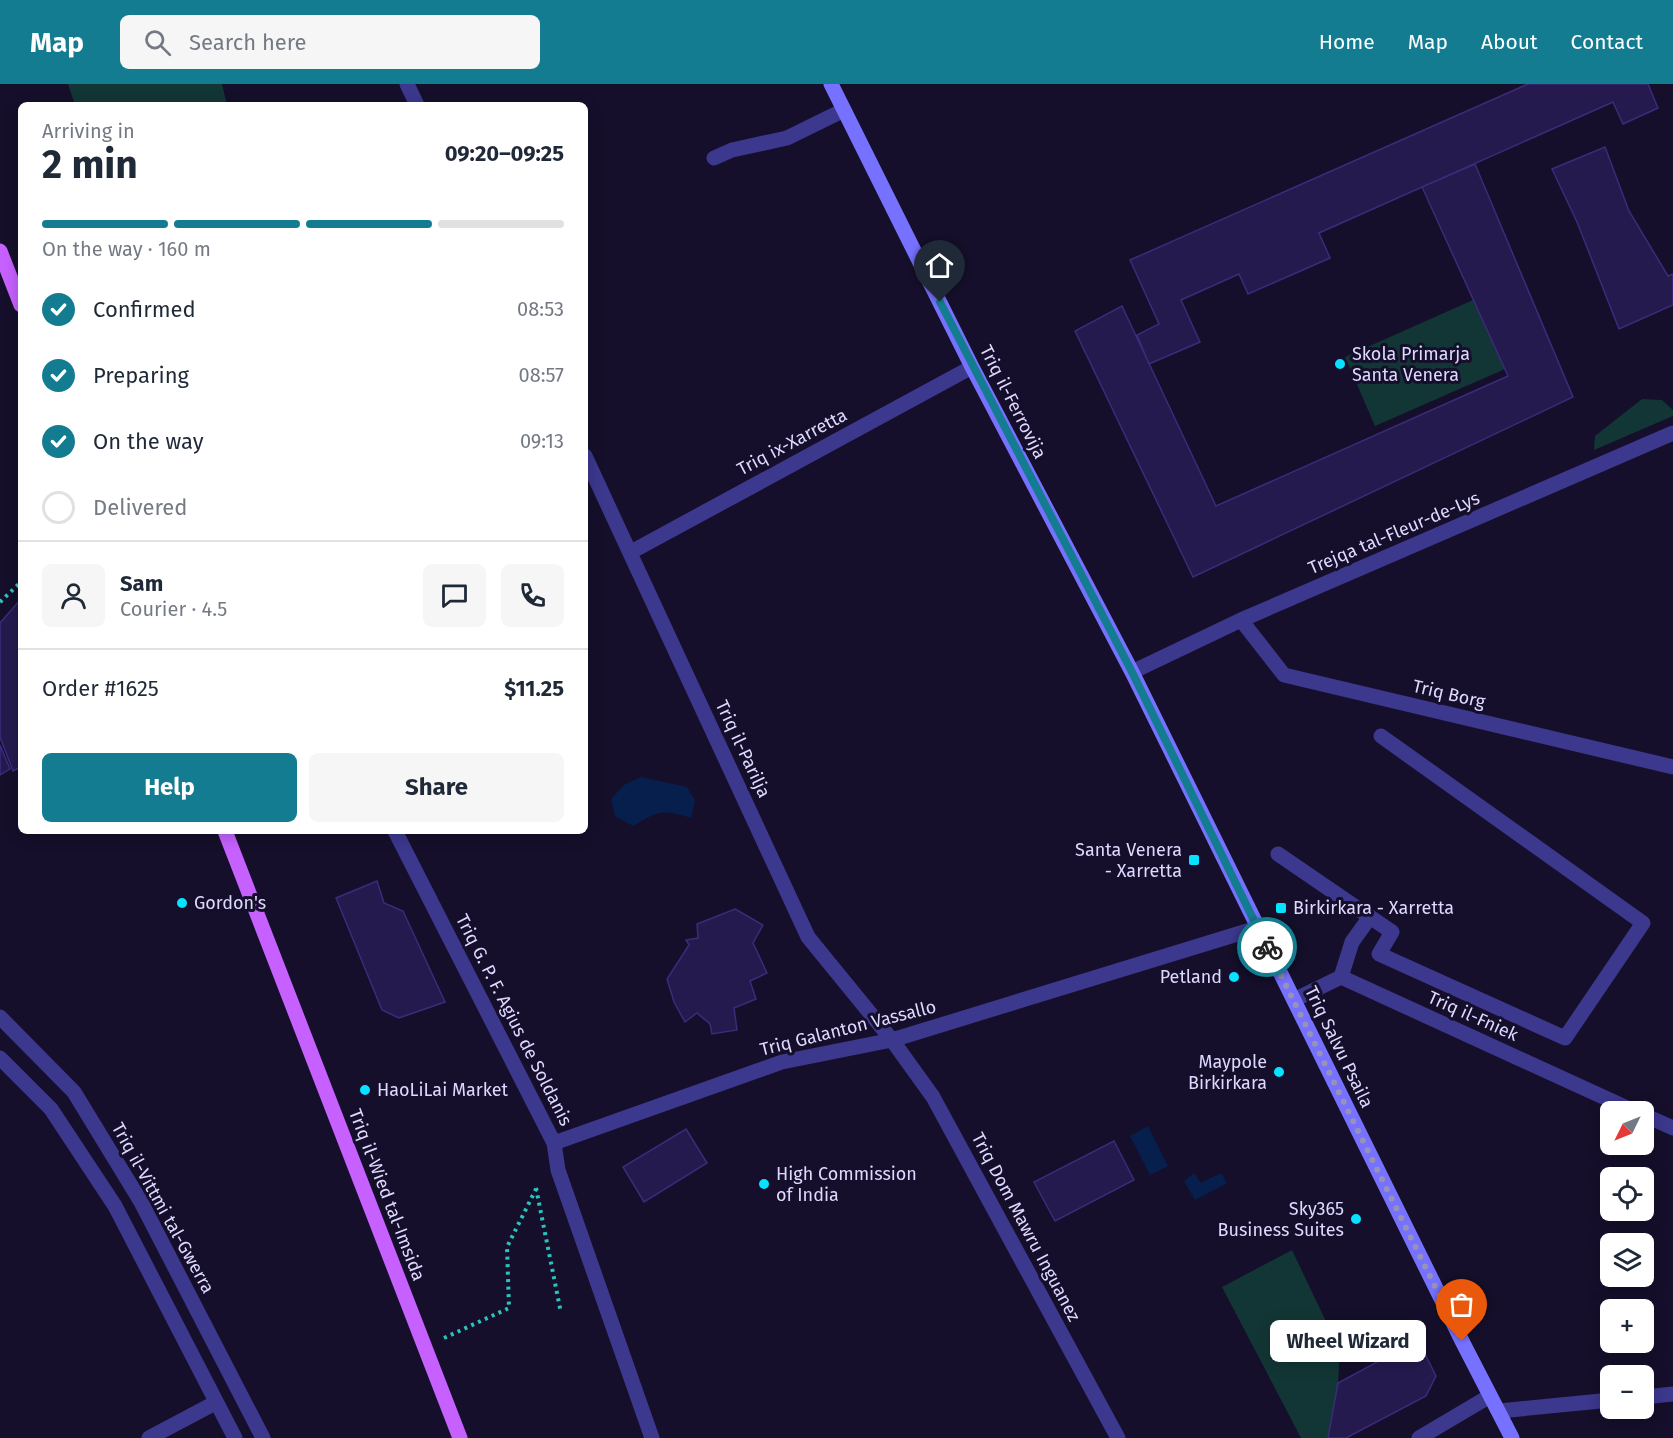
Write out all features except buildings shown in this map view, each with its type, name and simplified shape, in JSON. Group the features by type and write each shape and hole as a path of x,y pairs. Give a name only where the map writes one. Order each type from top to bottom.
{"main road":[{"name":"Triq il-Ferrovija","path":"831,84 972,367 1132,672"},
{"path":"0,251 18,297"},
{"name":"Triq Salvu Psaila","path":"1132,672 1512,1438"},
{"name":"Triq il-Wied tal-Imsida","path":"226,834 460,1438"}],"street":[{"path":"406,84 415,102"},
{"path":"714,158 732,150 788,138 844,110"},
{"name":"Triq ix-Xarretta","path":"631,552 972,367"},
{"name":"Trejqa tal-Fleur-de-Lys","path":"1132,672 1241,621 1673,433"},
{"name":"Triq il-Parilja","path":"588,462 808,937 892,1040"},
{"name":"Triq Borg","path":"1241,621 1284,675 1673,767"},
{"path":"1278,854 1392,932 1379,954 1566,1038 1643,923 1381,736"},
{"name":"Triq G. P. F. Agius de Soldanis","path":"397,834 554,1143 558,1170 652,1438"},
{"path":"1294,1000 1341,977 1353,942 1370,917"},
{"name":"Triq Galanton Vassallo","path":"554,1143 782,1062 892,1040 1257,928"},
{"name":"Triq il-Fniek","path":"1341,977 1612,1101"},
{"name":"Triq il-Vittmi tal-Gwerra","path":"0,1017 74,1092 141,1202 263,1438"},
{"name":"Triq Dom Mawru Inguanez","path":"892,1040 933,1097 1118,1438"},
{"path":"0,1058 51,1109 115,1206 235,1438"},
{"path":"1654,1119 1673,1128"},
{"path":"1654,1396 1673,1394"},
{"path":"1419,1438 1490,1396"},
{"path":"1499,1411 1600,1401"},
{"path":"149,1438 215,1403"}],"path":[{"path":"0,602 18,585"},
{"path":"425,1347 509,1308 507,1247 536,1187 558,1170"},
{"path":"536,1187 561,1313"}],"green space":[{"path":"68,84 222,84 226,102 74,102"},
{"path":"1473,300 1505,369 1375,426 1345,357"},
{"path":"1642,399 1662,400 1673,410 1673,416 1594,450 1595,436"},
{"path":"1292,1250 1340,1351 1338,1383 1328,1438 1301,1438 1222,1287"}],"water":[{"path":"641,777 687,787 695,800 691,818 673,813 660,813 633,826 615,816 611,799 624,785"},
{"path":"1148,1126 1168,1166 1150,1175 1130,1136"},
{"path":"1194,1173 1201,1183 1221,1173 1227,1183 1195,1200 1184,1181"}],"way so far":[{"path":"1267,947 1462,1341"}],"place":[{"name":"Skola Primarja Santa Venera","path":"1340,364"},
{"name":"Santa Venera - Xarretta","path":"1194,860"},
{"name":"Gordon's","path":"182,903"},
{"name":"Birkirkara - Xarretta","path":"1281,908"},
{"name":"Petland","path":"1234,977"},
{"name":"Maypole Birkirkara","path":"1279,1072"},
{"name":"HaoLiLai Market","path":"365,1090"},
{"name":"High Commission of India","path":"764,1184"},
{"name":"Sky365 Business Suites","path":"1356,1219"},
{"name":"Wheel Wizard","path":"1462,1341"}],"route":[{"path":"940,302 1132,672 1267,947"}]}
